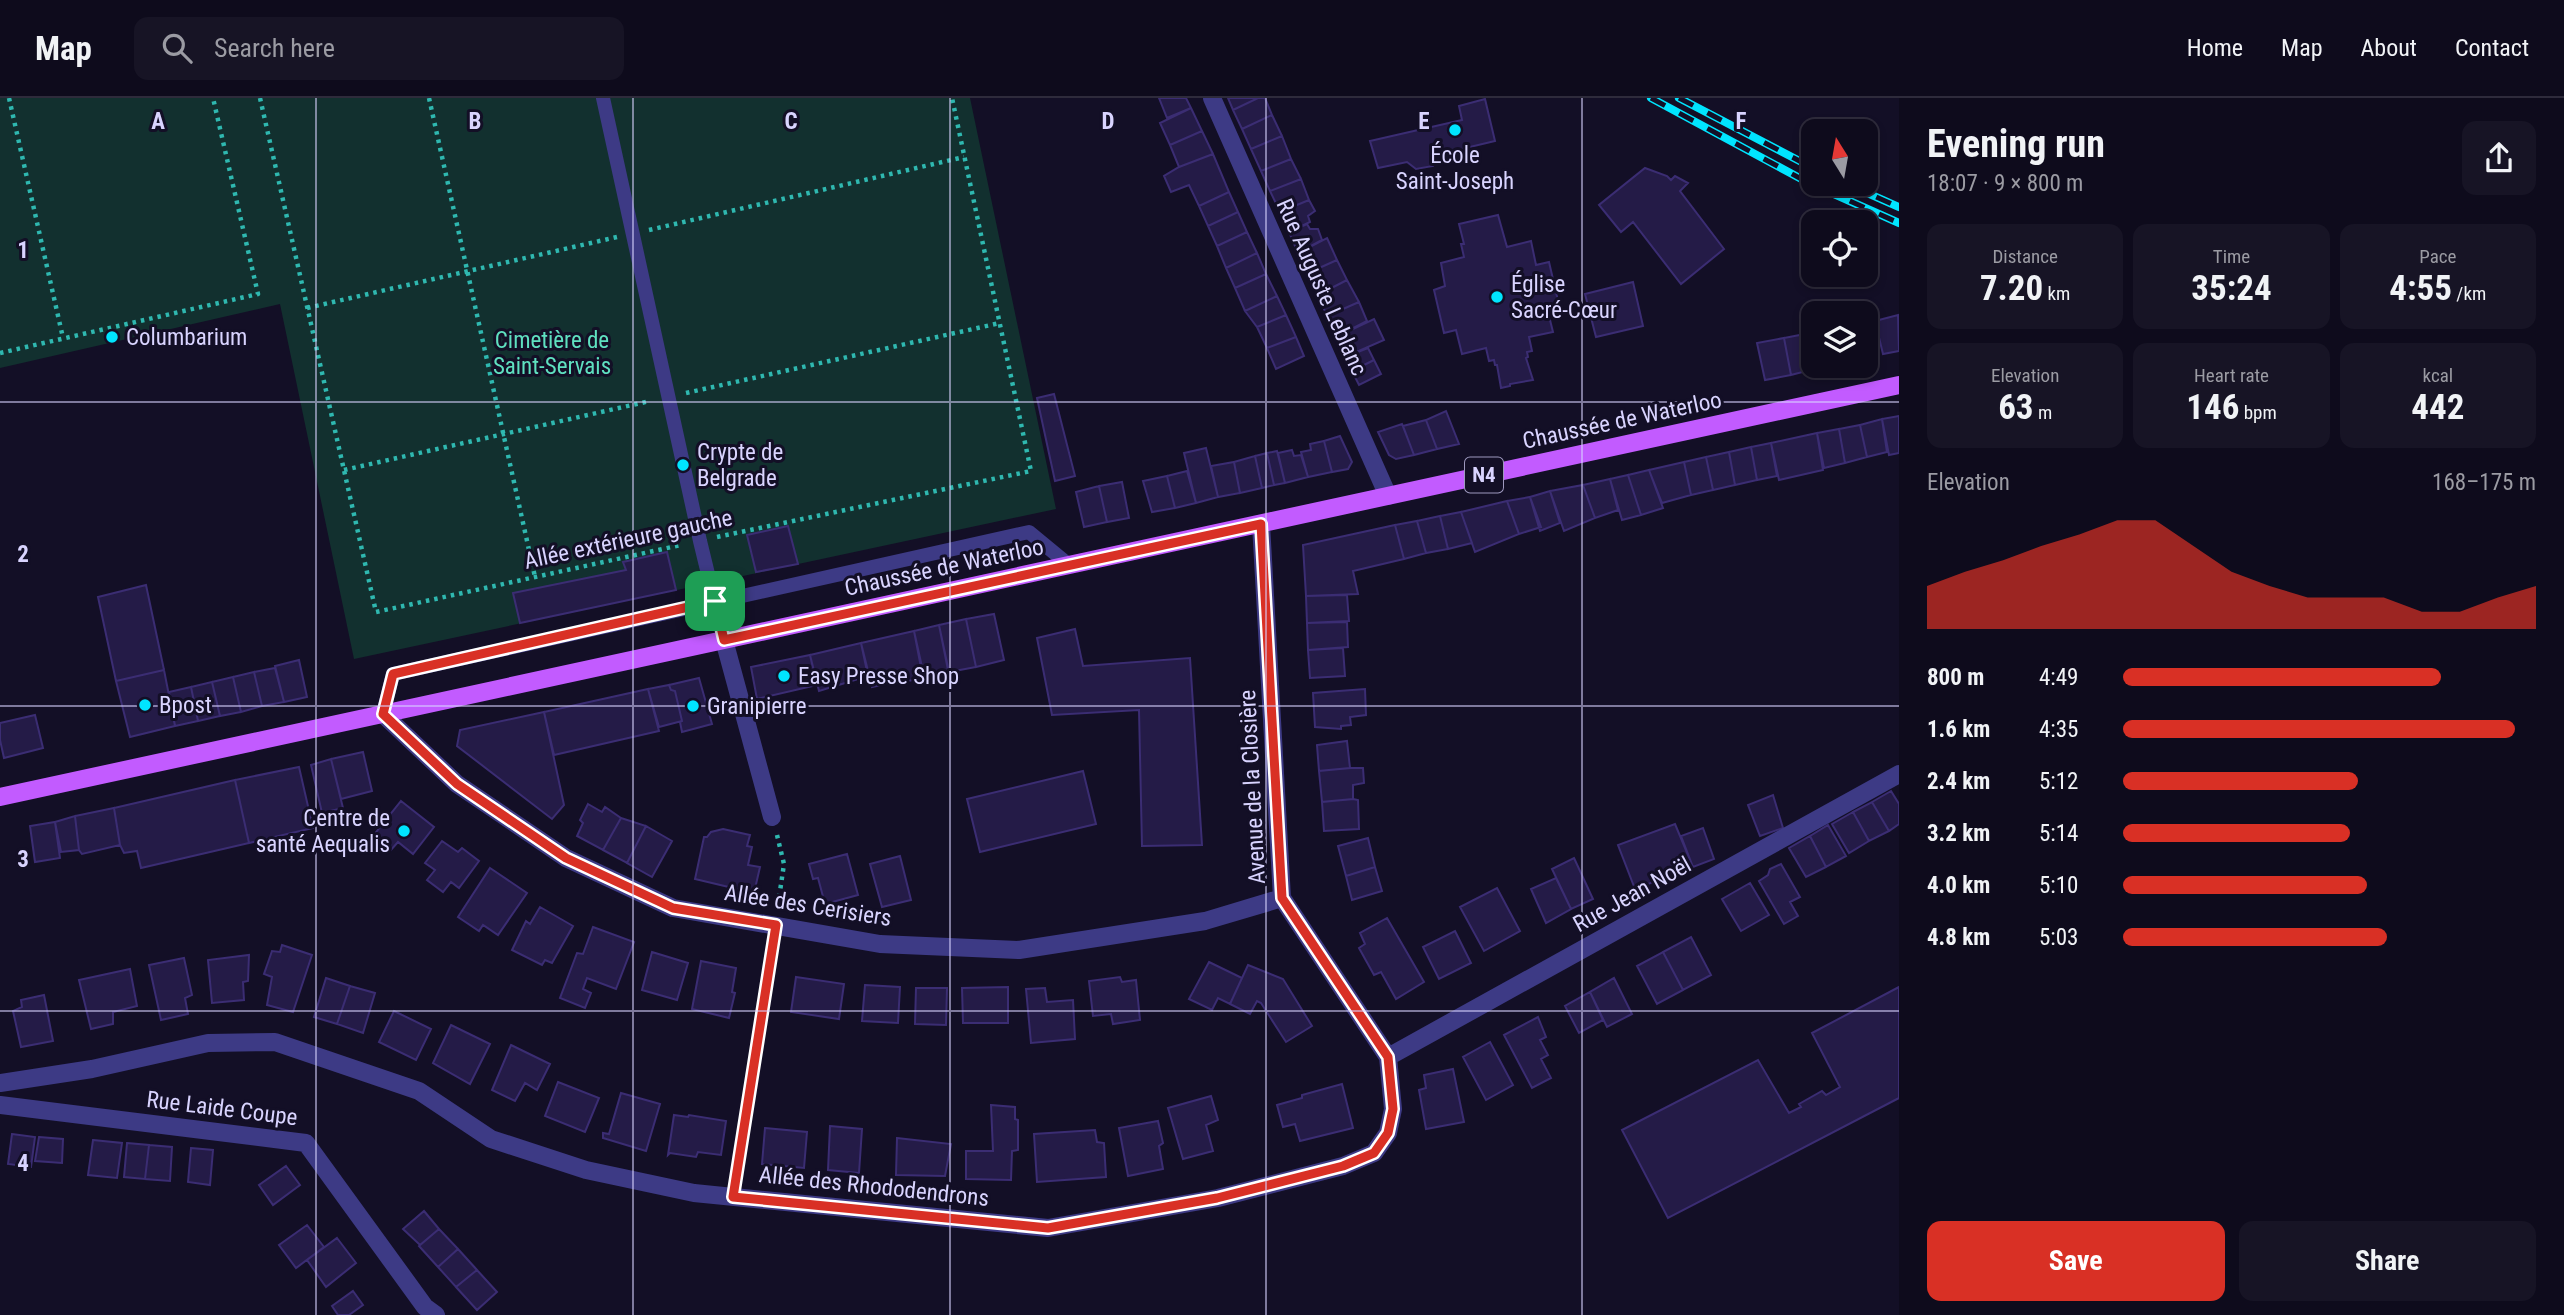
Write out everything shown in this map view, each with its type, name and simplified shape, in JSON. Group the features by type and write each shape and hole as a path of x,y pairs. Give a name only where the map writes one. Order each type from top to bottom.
{"main road":[{"name":"Chaussée de Waterloo","path":"0,797 1899,385"}],"street":[{"name":"Rue Auguste Leblanc","path":"1212,98 1388,496"},
{"name":"Avenue de la Closière","path":"1261,524 1282,898 1388,1057"},
{"path":"724,640 772,817"},
{"name":"Allée des Cerisiers","path":"383,714 457,784 566,858 673,908 880,944 1019,950 1205,921 1282,898"},
{"name":"Rue Jean Noël","path":"1388,1057 1899,774"},
{"name":"Allée des Rhododendrons","path":"0,1083 92,1069 208,1043 275,1042 419,1091 491,1139 586,1170 694,1193 1048,1228 1217,1198 1343,1166 1374,1153 1388,1133 1393,1109 1388,1057"},
{"name":"Rue Laide Coupe","path":"0,1105 306,1143 425,1307 436,1315"}],"lane":[{"path":"603,98 724,640"},
{"path":"383,714 393,674 1029,532 1069,565"}],"path":[{"path":"9,98 63,338"},
{"path":"0,352 258,294 213,98"},
{"name":"Allée extérieure gauche","path":"260,98 376,612 1031,471 952,98"},
{"path":"429,98 536,577"},
{"path":"733,1197 776,925 783,864 772,817"}],"green space":[{"name":"Cimetière de Saint-Servais","path":"0,98 970,98 1056,509 354,659 280,304 0,368"}],"building":[{"path":"1159,98 1186,98 1191,108 1167,118"},
{"path":"1228,98 1258,98 1233,110"},
{"path":"1258,98 1265,98 1272,115 1242,129 1233,110"},
{"name":"École Saint-Joseph","path":"1485,99 1495,141 1436,155 1433,166 1416,169 1407,162 1378,168 1370,141 1462,120 1459,106"},
{"path":"1191,108 1202,131 1170,145 1160,123"},
{"path":"1272,115 1282,136 1251,149 1242,129"},
{"path":"1202,131 1213,154 1179,167 1170,145"},
{"path":"1282,136 1291,159 1261,171 1251,149"},
{"path":"1213,154 1229,192 1199,206 1189,185 1171,192 1164,176"},
{"path":"1291,159 1301,179 1270,191 1261,171"},
{"path":"1645,168 1671,180 1675,176 1688,183 1680,191 1724,249 1681,284 1633,222 1621,232 1599,205"},
{"path":"1301,179 1309,200 1280,212 1270,191"},
{"path":"1229,192 1238,212 1208,226 1199,206"},
{"path":"1309,200 1315,211 1308,216 1310,222 1289,232 1280,212"},
{"path":"1238,212 1247,232 1217,246 1208,226"},
{"name":"Église Sacré-Cœur","path":"1498,215 1507,247 1531,241 1536,265 1549,262 1559,305 1547,308 1553,332 1529,337 1532,351 1527,352 1526,358 1533,380 1501,388 1497,365 1494,360 1489,361 1486,348 1462,354 1456,330 1444,333 1434,290 1445,286 1441,263 1464,257 1459,224"},
{"path":"1307,224 1310,229 1318,229 1322,240 1298,253 1289,232"},
{"path":"1247,232 1257,253 1226,268 1217,246"},
{"path":"1327,238 1337,260 1308,273 1298,253"},
{"path":"1257,253 1266,274 1235,288 1226,268"},
{"path":"1337,260 1347,280 1318,295 1308,273"},
{"path":"1266,274 1277,296 1245,311 1235,288"},
{"path":"1347,280 1359,302 1327,316 1318,295"},
{"path":"1633,282 1643,326 1596,337 1585,294"},
{"path":"1277,296 1286,315 1257,327 1245,311"},
{"path":"1359,302 1367,321 1336,337 1327,316"},
{"path":"1286,315 1296,337 1267,348 1257,327"},
{"path":"1898,315 1899,351 1883,354 1878,320"},
{"path":"1374,319 1384,340 1345,357 1336,337"},
{"path":"1801,335 1801,372 1791,375 1784,338"},
{"path":"1296,337 1304,356 1276,369 1267,348"},
{"path":"1784,338 1791,375 1765,380 1757,343"},
{"path":"1368,348 1374,360 1352,371 1345,357"},
{"path":"1374,360 1381,374 1359,385 1352,371"},
{"path":"1054,394 1075,476 1055,481 1037,398"},
{"path":"1446,411 1459,444 1437,449 1426,420"},
{"path":"1899,416 1899,453 1889,455 1882,419"},
{"path":"1882,419 1887,452 1867,457 1860,425"},
{"path":"1426,420 1437,449 1414,455 1403,426"},
{"path":"1402,424 1414,455 1396,459 1389,455 1378,432"},
{"path":"1860,425 1867,457 1845,463 1839,429"},
{"path":"1839,429 1845,463 1824,468 1817,433"},
{"path":"1817,433 1823,470 1779,480 1771,443"},
{"path":"1340,436 1352,462 1348,469 1332,472 1324,441"},
{"path":"1324,441 1332,472 1308,477 1301,452 1311,450 1310,444"},
{"path":"1771,443 1777,476 1757,480 1751,447"},
{"path":"1751,447 1757,480 1735,485 1729,452"},
{"path":"1206,448 1218,497 1196,503 1184,453"},
{"path":"1292,450 1294,456 1301,455 1308,477 1285,483 1278,453"},
{"path":"1277,451 1285,483 1274,485 1267,453"},
{"path":"1729,452 1735,485 1713,490 1706,457"},
{"path":"1267,453 1274,485 1262,488 1255,456"},
{"path":"1255,456 1262,488 1240,493 1234,462"},
{"path":"1706,457 1713,490 1691,495 1684,462"},
{"path":"1234,462 1240,493 1218,497 1211,466"},
{"path":"1684,462 1691,495 1662,503 1649,470"},
{"path":"1649,470 1663,508 1641,515 1628,475"},
{"path":"1187,471 1196,503 1175,508 1167,476"},
{"path":"1628,475 1641,515 1622,520 1610,479"},
{"path":"1167,476 1175,508 1152,512 1143,481"},
{"path":"1610,479 1618,510 1595,518 1583,485"},
{"path":"1122,482 1129,518 1107,522 1099,486"},
{"path":"1583,485 1595,518 1564,531 1550,491"},
{"path":"1099,486 1107,522 1084,527 1076,492"},
{"path":"1550,491 1560,523 1540,531 1530,497"},
{"path":"1530,497 1541,527 1519,534 1507,501"},
{"path":"1507,501 1519,534 1475,552 1461,512"},
{"path":"1461,512 1472,543 1448,549 1440,516"},
{"path":"1440,516 1448,549 1426,553 1417,521"},
{"path":"1417,521 1426,553 1404,559 1395,525"},
{"path":"1395,525 1404,559 1353,571 1358,594 1306,596 1303,545"},
{"path":"788,526 798,564 756,572 747,535"},
{"path":"667,552 676,590 520,623 513,593 626,570 623,562"},
{"path":"146,585 164,670 116,681 98,597"},
{"path":"1347,595 1349,621 1307,623 1306,596"},
{"path":"994,614 1004,660 976,667 966,619"},
{"path":"966,619 976,667 949,672 939,625"},
{"path":"1347,622 1348,647 1308,650 1307,623"},
{"path":"939,625 948,670 924,676 914,631"},
{"path":"1075,629 1083,666 1190,658 1202,845 1142,846 1139,710 1052,715 1037,638"},
{"path":"914,631 923,678 898,683 894,672 884,674 886,684 872,687 861,643"},
{"path":"861,643 868,676 819,691 810,655"},
{"path":"1343,648 1345,676 1310,678 1308,650"},
{"name":"Easy Presse Shop","path":"810,655 817,685 757,699 751,667"},
{"path":"299,660 307,697 284,702 275,666"},
{"path":"275,668 284,702 262,706 254,672"},
{"path":"164,670 175,726 130,737 116,681"},
{"path":"254,672 262,706 241,712 233,677"},
{"path":"233,677 241,712 220,716 212,682"},
{"name":"Granipierre","path":"699,678 712,724 682,732 675,691 671,690 669,685"},
{"path":"212,682 220,716 198,721 191,687"},
{"path":"669,685 671,690 675,691 682,721 659,727 648,689"},
{"path":"191,687 198,721 175,726 169,692"},
{"path":"648,689 659,731 554,755 544,712"},
{"path":"1365,689 1366,715 1350,717 1351,725 1341,726 1341,729 1315,727 1313,693"},
{"path":"544,712 564,805 552,819 457,746 460,730"},
{"path":"35,715 43,748 4,758 0,723"},
{"path":"1347,741 1350,768 1319,771 1317,745"},
{"path":"363,752 372,791 341,799 331,759"},
{"path":"331,759 343,808 322,813 311,765"},
{"path":"299,767 313,828 249,843 235,780"},
{"path":"1363,768 1364,783 1353,785 1353,799 1322,802 1319,771"},
{"path":"1083,771 1096,824 980,852 967,799"},
{"path":"235,780 249,843 141,868 137,851 124,853 120,845 114,808"},
{"path":"1891,791 1899,804 1899,824 1889,831 1872,802"},
{"path":"1773,795 1783,828 1760,836 1748,805"},
{"path":"1358,800 1359,829 1324,831 1322,802"},
{"name":"Centre de santé Aequalis","path":"401,801 434,827 413,854 398,842 391,850 373,836"},
{"path":"1872,802 1889,831 1869,841 1853,812"},
{"path":"588,804 602,812 605,807 621,818 603,850 577,836 583,823 580,820"},
{"path":"114,808 120,845 82,854 79,850 75,816"},
{"path":"1853,812 1869,841 1849,853 1832,824"},
{"path":"75,816 79,850 61,852 55,822"},
{"path":"621,818 646,826 627,863 603,850"},
{"path":"55,822 60,858 35,862 30,826"},
{"path":"1675,824 1693,867 1635,889 1618,845"},
{"path":"1828,825 1846,856 1826,867 1810,836"},
{"path":"646,826 672,841 652,877 627,863"},
{"path":"1703,828 1714,859 1693,867 1681,836"},
{"path":"723,829 750,835 747,846 752,847 748,865 760,867 754,893 695,879 704,837"},
{"path":"1810,836 1826,867 1806,877 1789,848"},
{"path":"1368,838 1375,867 1346,876 1338,846"},
{"path":"442,841 458,852 462,848 479,861 459,888 451,882 443,892 427,880 435,870 425,863"},
{"path":"847,854 858,895 825,904 818,878 813,879 809,864"},
{"path":"900,856 911,900 882,907 870,864"},
{"path":"1574,858 1593,899 1571,909 1552,869"},
{"path":"1781,864 1800,897 1790,902 1798,916 1784,924 1759,881 1768,875 1770,869"},
{"path":"1375,867 1382,891 1352,900 1346,876"},
{"path":"490,868 527,893 498,935 483,925 479,931 458,917"},
{"path":"1556,878 1571,909 1546,923 1531,889"},
{"path":"1750,883 1769,915 1741,931 1722,899"},
{"path":"1497,888 1520,931 1484,951 1460,907"},
{"path":"540,907 573,926 552,963 545,960 542,965 512,950 526,921 530,924"},
{"path":"1387,918 1424,982 1396,999 1381,972 1374,975 1359,948 1365,944 1360,933"},
{"path":"593,927 634,942 616,989 587,978 583,989 591,993 585,1008 560,998 577,953 583,954"},
{"path":"1455,931 1471,963 1439,979 1423,947"},
{"path":"1691,937 1711,975 1683,990 1663,952"},
{"path":"282,945 312,955 293,1012 267,1005 272,977 264,974 272,951 280,952"},
{"path":"652,952 688,963 677,1000 642,990"},
{"path":"1663,952 1683,990 1657,1004 1637,966"},
{"path":"249,955 248,981 243,982 244,1000 212,1003 208,960"},
{"path":"184,958 192,995 185,998 188,1014 161,1020 149,965"},
{"path":"701,961 736,968 732,992 735,993 729,1018 692,1009"},
{"path":"1209,962 1242,978 1230,1004 1218,998 1212,1010 1189,999"},
{"path":"1248,965 1283,979 1312,1026 1286,1042 1261,1003 1257,1001 1250,1014 1230,1004"},
{"path":"130,969 137,1006 113,1012 113,1024 91,1029 79,980"},
{"path":"796,977 844,984 839,1019 791,1012"},
{"path":"1120,977 1122,982 1136,980 1140,1020 1113,1024 1111,1014 1093,1016 1089,981"},
{"path":"326,978 350,986 337,1024 314,1017"},
{"path":"1614,978 1632,1014 1607,1027 1590,992"},
{"path":"865,985 900,987 898,1023 862,1021"},
{"path":"350,986 375,993 363,1033 337,1024"},
{"path":"1008,987 1008,1023 963,1023 962,988"},
{"path":"1899,987 1899,1098 1668,1218 1622,1130 1758,1060 1789,1113 1822,1091 1826,1095 1840,1087 1812,1033"},
{"path":"916,988 947,988 946,1025 915,1024"},
{"path":"1045,988 1047,1002 1073,1000 1075,1039 1031,1043 1026,989"},
{"path":"1590,992 1603,1020 1579,1033 1565,1006"},
{"path":"44,995 53,1041 21,1047 13,1011 22,1007 21,1000"},
{"path":"394,1011 431,1029 416,1060 379,1042"},
{"path":"1538,1017 1546,1037 1540,1040 1548,1055 1541,1059 1551,1078 1532,1088 1504,1035"},
{"path":"451,1025 490,1044 470,1084 433,1063"},
{"path":"1490,1042 1513,1085 1486,1100 1463,1057"},
{"path":"511,1045 550,1064 537,1090 525,1083 515,1101 492,1090"},
{"path":"1453,1069 1464,1122 1426,1129 1419,1090 1426,1088 1424,1075"},
{"path":"558,1082 599,1098 585,1132 545,1116"},
{"path":"1342,1084 1353,1128 1300,1141 1295,1124 1283,1127 1277,1105"},
{"path":"621,1093 660,1104 646,1151 603,1138 603,1133 609,1134"},
{"path":"1211,1096 1218,1120 1206,1125 1213,1151 1183,1159 1168,1108"},
{"path":"991,1105 1015,1107 1018,1150 1012,1151 1011,1180 966,1179 966,1151 993,1151"},
{"path":"674,1115 726,1121 721,1155 698,1152 696,1157 670,1153 668,1155"},
{"path":"1158,1121 1163,1143 1159,1146 1163,1169 1128,1176 1119,1128"},
{"path":"830,1126 862,1129 859,1173 828,1170"},
{"path":"765,1128 807,1132 804,1168 762,1164"},
{"path":"1095,1130 1097,1142 1104,1143 1106,1177 1037,1182 1034,1134"},
{"path":"12,1134 35,1137 31,1167 8,1164"},
{"path":"39,1137 63,1139 62,1163 35,1161"},
{"path":"897,1138 951,1144 945,1176 896,1175"},
{"path":"93,1140 122,1143 117,1178 88,1175"},
{"path":"127,1143 149,1145 145,1179 124,1177"},
{"path":"149,1145 172,1147 170,1181 145,1179"},
{"path":"191,1148 213,1150 210,1185 188,1182"},
{"path":"286,1166 300,1185 273,1205 259,1185"},
{"path":"424,1211 439,1229 420,1245 403,1229"},
{"path":"307,1225 324,1247 296,1268 279,1245"},
{"path":"439,1229 458,1249 438,1267 419,1246"},
{"path":"337,1238 356,1263 326,1287 307,1260"},
{"path":"458,1249 477,1270 456,1287 438,1267"},
{"path":"477,1270 497,1292 477,1310 456,1287"},
{"path":"353,1291 363,1305 349,1315 338,1315 332,1306"}],"railway":[{"path":"1651,98 1807,182 1899,223"},
{"path":"1679,98 1801,162"},
{"path":"1874,196 1899,207"}],"place":[{"name":"École Saint-Joseph","path":"1455,130"},
{"name":"Église Sacré-Cœur","path":"1497,297"},
{"name":"Columbarium","path":"112,337"},
{"name":"Crypte de Belgrade","path":"683,465"},
{"name":"Easy Presse Shop","path":"784,676"},
{"name":"Bpost","path":"145,705"},
{"name":"Granipierre","path":"693,706"},
{"name":"Centre de santé Aequalis","path":"404,831"}],"route":[{"path":"1261,524 1282,898 1388,1057 1393,1109 1388,1133 1374,1153 1343,1166 1217,1198 1048,1228 733,1197 776,925 673,908 566,858 457,784 383,714 393,674 715,601 724,640 1261,524"}]}
